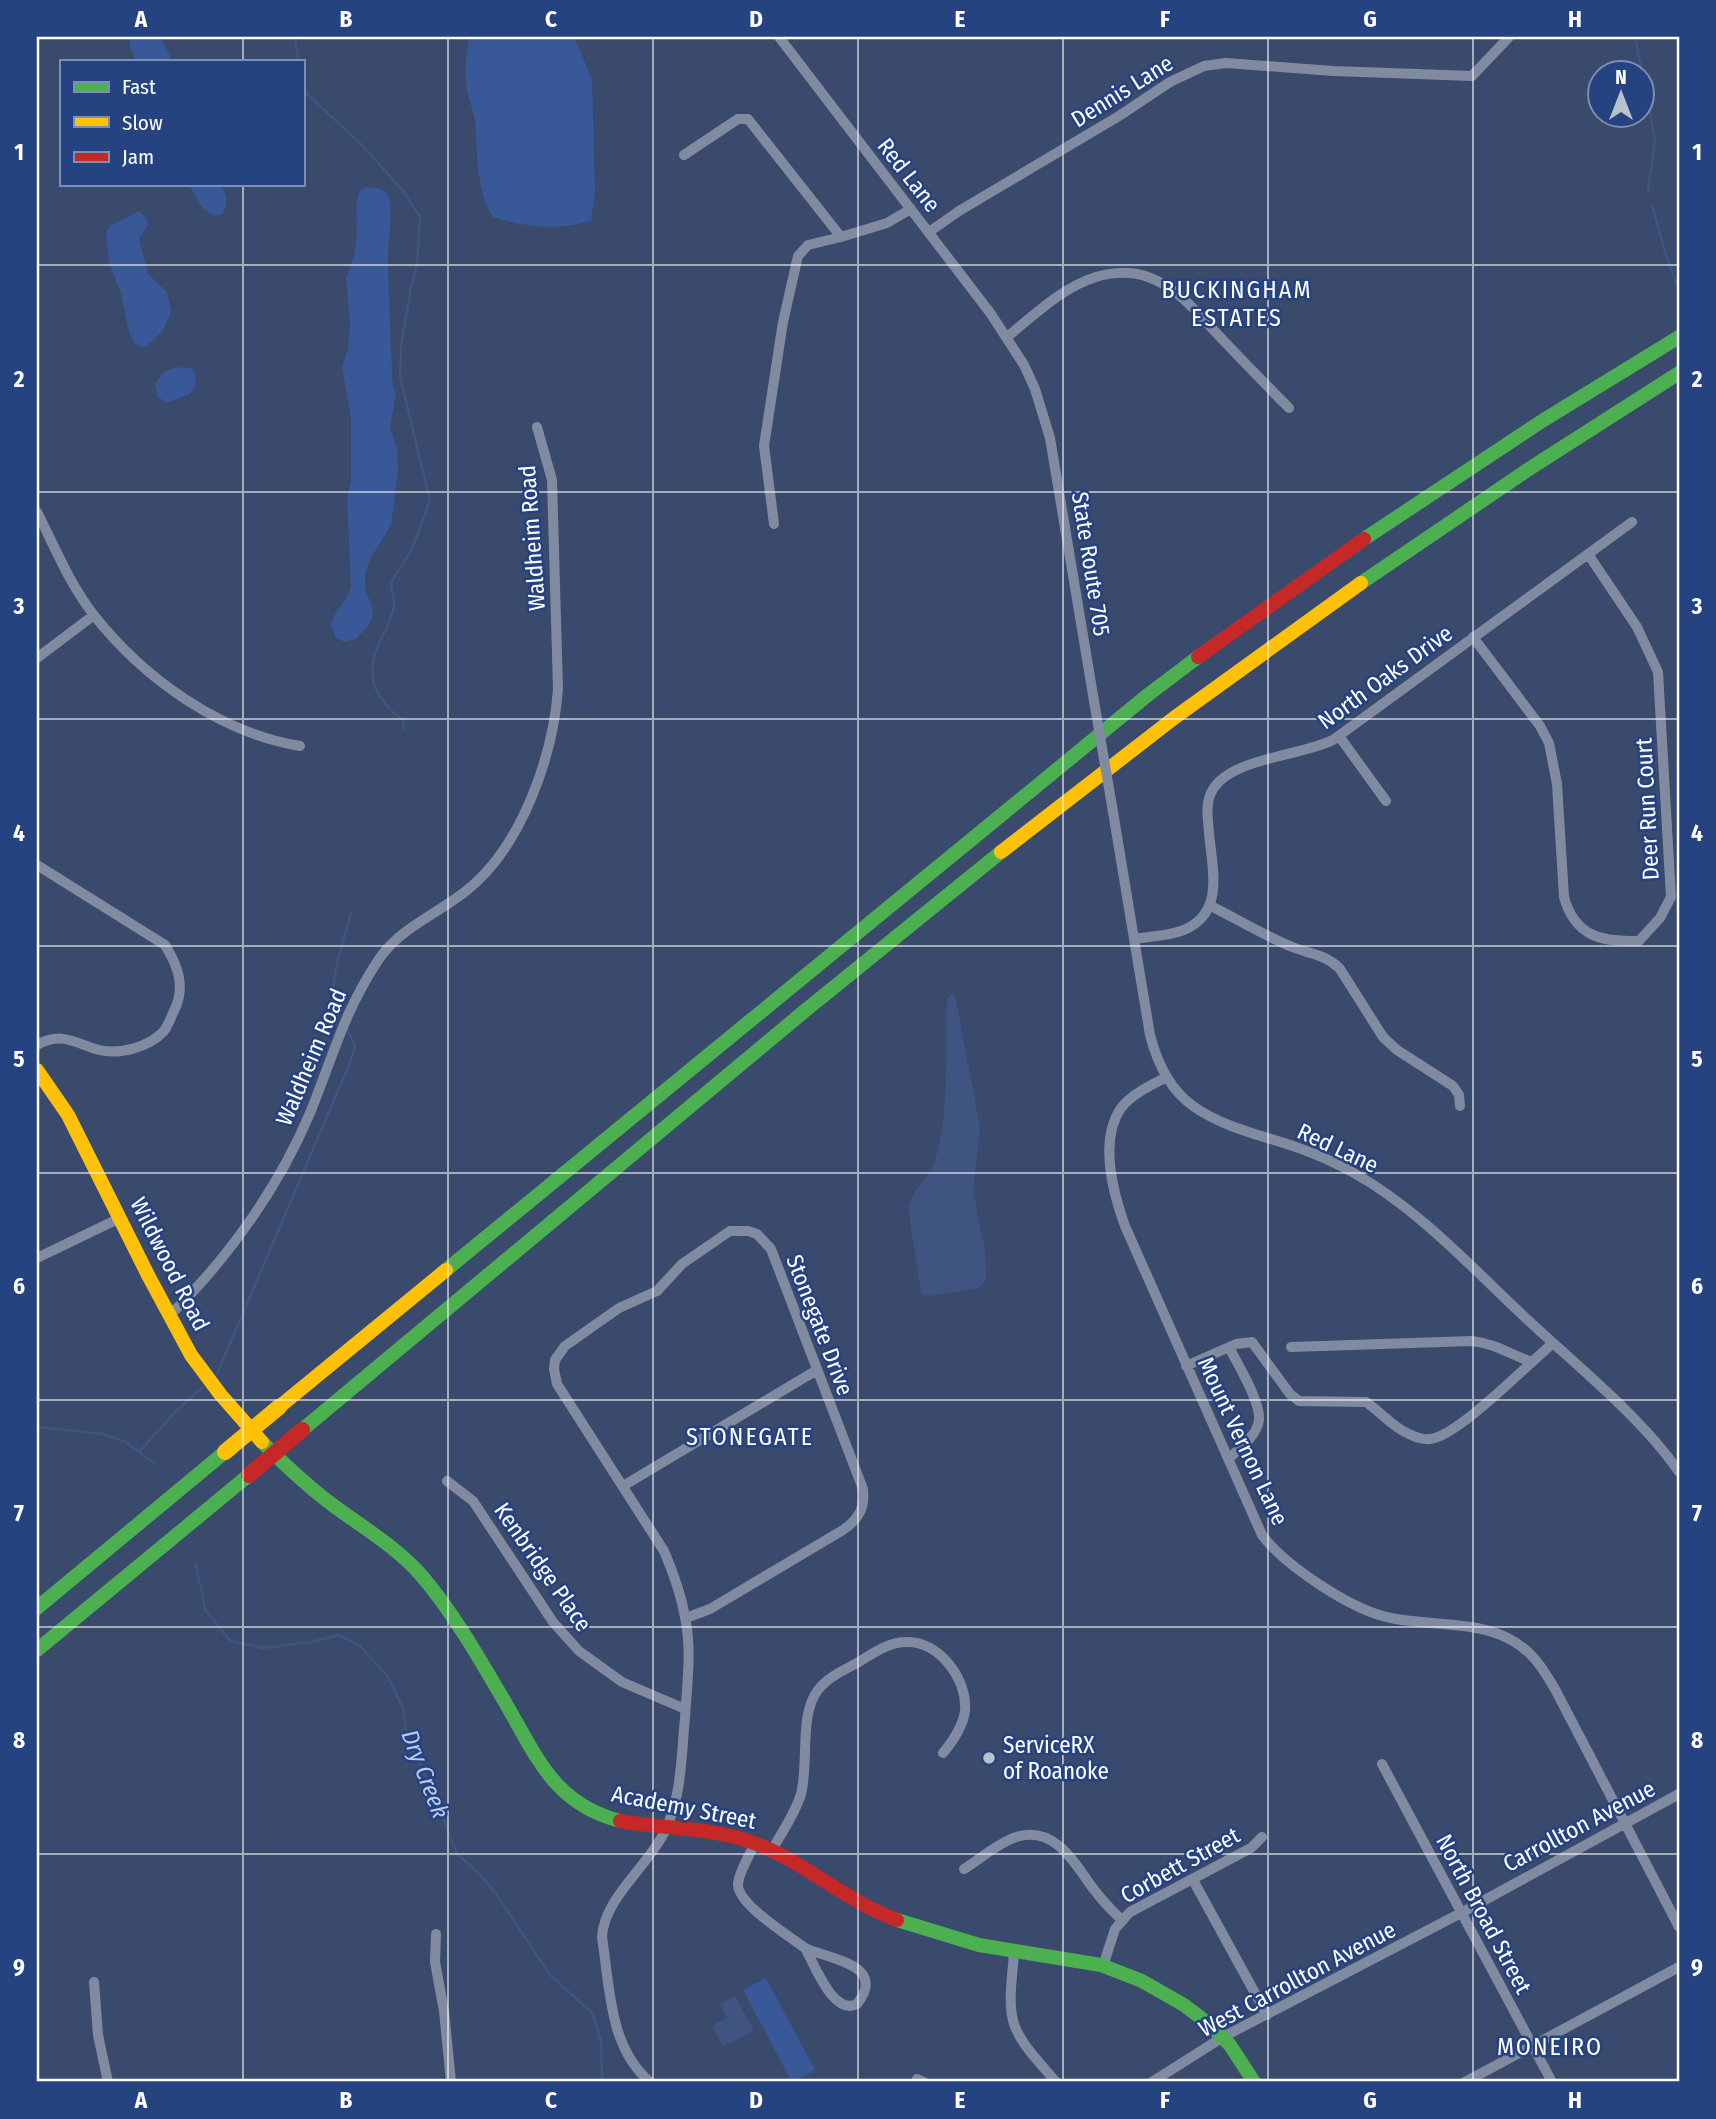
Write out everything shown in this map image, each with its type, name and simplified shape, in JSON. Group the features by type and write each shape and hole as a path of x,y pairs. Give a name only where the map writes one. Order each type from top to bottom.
{"main road":[{"path":"37,1608 1020,798 1160,686 1295,585 1449,479 1679,337"},
{"path":"37,1650 929,911 1108,769 1327,607 1527,470 1679,373"},
{"name":"Wildwood Road","path":"37,1070 66,1111 169,1316 204,1374 284,1465"},
{"name":"Academy Street","path":"284,1465 320,1496 383,1539 416,1568 472,1650 546,1773 582,1807 634,1823 716,1832 755,1843 772,1850 854,1902 876,1912 970,1942 1103,1966 1130,1975 1193,2011 1223,2037 1254,2082"}],"street":[{"name":"Red Lane","path":"779,37 1007,337"},
{"name":"Dennis Lane","path":"929,232 1170,82 1204,66 1226,63 1334,71 1472,76 1509,37"},
{"path":"684,155 738,119 748,119 841,237"},
{"path":"774,524 764,462 765,436 783,322 798,256 808,245 887,223 911,209"},
{"path":"1007,337 1036,313 1085,281 1097,276 1125,273 1148,276 1172,290 1190,306 1289,408"},
{"name":"State Route 705","path":"1007,337 1035,388 1050,438 1112,806"},
{"name":"Waldheim Road","path":"169,1316 197,1289 263,1201 286,1164 310,1112 352,1002 380,956 413,926 451,902 487,872 518,824 533,792 556,715 558,689 552,480 537,427"},
{"path":"37,512 66,572 94,615 144,667 185,698 218,718 251,733 300,746"},
{"name":"North Oaks Drive","path":"1211,905 1214,889 1207,812 1212,791 1222,779 1239,767 1317,748 1339,736 1632,522"},
{"name":"Deer Run Court","path":"1473,637 1549,743 1557,784 1564,897 1569,912 1589,934 1602,940 1639,941 1660,918 1671,897 1658,672 1637,627 1588,554"},
{"path":"37,658 94,615"},
{"path":"1339,736 1386,801"},
{"name":"Red Lane","path":"1112,806 1150,1035 1158,1062 1180,1095 1226,1125 1323,1157 1372,1184 1431,1230 1553,1343 1636,1422 1679,1472"},
{"path":"37,865 165,945 177,965 180,993 165,1030 149,1042 124,1051 100,1050 80,1042 58,1038 37,1045"},
{"path":"1134,939 1185,930 1200,920 1211,905 1291,947 1333,961 1383,1037 1397,1051 1453,1086 1459,1095 1460,1106"},
{"name":"Mount Vernon Lane","path":"1167,1077 1143,1090 1123,1106 1112,1128 1111,1161 1116,1194 1125,1226 1262,1535 1280,1555 1301,1571 1373,1613 1388,1618 1497,1633 1510,1638 1531,1655 1556,1691 1679,1927"},
{"path":"37,1258 120,1218"},
{"name":"Stonegate Drive","path":"650,2082 632,2064 620,2041 602,1937 610,1909 652,1854 667,1827 676,1797 689,1663 686,1618 664,1551 557,1384 555,1360 565,1346 620,1308 657,1291 682,1264 730,1231 748,1231 757,1234 768,1245 863,1489 864,1500 859,1516 843,1530 710,1609 686,1618"},
{"path":"1291,1347 1472,1341 1492,1345 1532,1362"},
{"path":"1186,1366 1228,1347 1245,1342 1255,1344 1290,1394 1299,1401 1363,1401 1407,1434 1430,1439 1452,1429 1489,1401 1553,1343"},
{"path":"1228,1347 1257,1407 1259,1420 1245,1444 1228,1459"},
{"path":"623,1486 817,1370"},
{"name":"Kenbridge Place","path":"447,1481 474,1501 553,1622 579,1651 622,1682 685,1709"},
{"path":"772,1850 800,1795 808,1721 814,1696 828,1680 884,1647 904,1642 926,1645 938,1652 956,1678 963,1693 965,1712 956,1735 943,1752"},
{"name":"North Broad Street","path":"1382,1764 1552,2082"},
{"name":"Carrollton Avenue","path":"1461,1913 1679,1794"},
{"path":"964,1869 1013,1838 1030,1836 1050,1839 1067,1853 1093,1889 1122,1920"},
{"name":"Corbett Street","path":"1103,1966 1112,1938 1122,1920 1140,1906 1251,1848 1262,1837"},
{"path":"755,1843 738,1880 739,1894 754,1909 805,1948 852,1964 861,1970 866,1983 858,2004 847,2007 837,2002 805,1948"},
{"path":"1193,1880 1267,2015"},
{"name":"West Carrollton Avenue","path":"1152,2082 1223,2037 1461,1913"},
{"path":"436,1934 435,1962 444,2011 451,2082"},
{"path":"1014,1952 1011,2005 1014,2026 1056,2082"},
{"path":"1465,2082 1679,1967"},
{"path":"94,1982 98,2035 108,2082"}],"shaded area":[{"path":"129,37 160,37 172,60 136,60"},
{"path":"469,37 574,37 592,79 595,191 591,221 542,227 493,217 480,183 474,118 467,90"},
{"path":"189,186 222,186 226,204 221,215 209,213"},
{"path":"365,188 382,190 390,202 389,306 393,387 396,393 390,427 397,449 398,471 391,525 370,559 365,574 365,591 373,615 368,626 356,639 345,642 336,638 331,626 351,585 347,498 351,480 351,418 342,367 348,349 350,324 346,278 357,235 356,205 359,192"},
{"path":"139,211 146,218 148,225 139,239 148,274 167,292 171,312 163,331 144,348 134,343 129,332 121,294 109,262 106,234 110,226"},
{"path":"175,367 191,368 196,384 190,394 166,403 157,396 155,383 163,373"},
{"path":"950,995 955,995 980,1127 973,1191 985,1251 986,1280 978,1288 929,1296 921,1293 908,1207 933,1167 940,1141 945,1101 947,999"},
{"path":"766,1978 815,2070 792,2082 743,1990"},
{"path":"735,1996 754,2030 723,2047 712,2026 727,2017 720,2004"}],"waterway":[{"path":"295,37 298,60"},
{"path":"1635,37 1655,140 1648,191"},
{"path":"304,88 363,146 403,191 420,217 417,263 401,345 400,377 430,500 412,549 391,583 393,610 372,669 380,697 404,721 403,729"},
{"path":"1652,205 1679,290"},
{"path":"339,1015 335,1004 334,979 351,913"},
{"path":"217,1374 351,1060 355,1047 348,1030"},
{"path":"139,1452 176,1411 202,1388"},
{"name":"Dry Creek","path":"37,1427 103,1434 126,1442 155,1464"},
{"name":"Dry Creek","path":"196,1564 205,1609 230,1641 263,1648 311,1642 339,1635 360,1646 388,1677 403,1708 407,1738 432,1789 457,1854 479,1873 499,1898 550,1975 592,2013 601,2041 602,2082"}],"traffic: fast":[{"path":"1364,539 1542,421 1679,337"},
{"path":"1361,583 1532,467 1679,373"},
{"path":"446,1270 1149,694 1198,657"},
{"path":"302,1430 801,1014 1001,852"},
{"path":"262,1442 315,1491 390,1547 421,1575 466,1637 550,1776 579,1803 620,1821"},
{"path":"37,1608 225,1452"},
{"path":"37,1650 249,1475"},
{"path":"897,1920 979,1945 1101,1965 1142,1981 1184,2005 1209,2024 1230,2045 1254,2082"}],"traffic: slow":[{"path":"1001,852 1174,718 1361,583"},
{"path":"37,1070 68,1115 191,1355 220,1394 262,1442"},
{"path":"279,1407 446,1270"},
{"path":"225,1452 279,1407"}],"traffic: jam":[{"path":"1198,657 1364,539"},
{"path":"249,1475 302,1430"},
{"path":"620,1821 704,1831 754,1843 791,1860 860,1903 897,1920"}],"place":[{"name":"ServiceRX of Roanoke","path":"989,1758"}],"district":[{"name":"BUCKINGHAM ESTATES","path":"1237,304"},
{"name":"STONEGATE","path":"750,1437"},
{"name":"MONEIRO","path":"1550,2047"}]}
